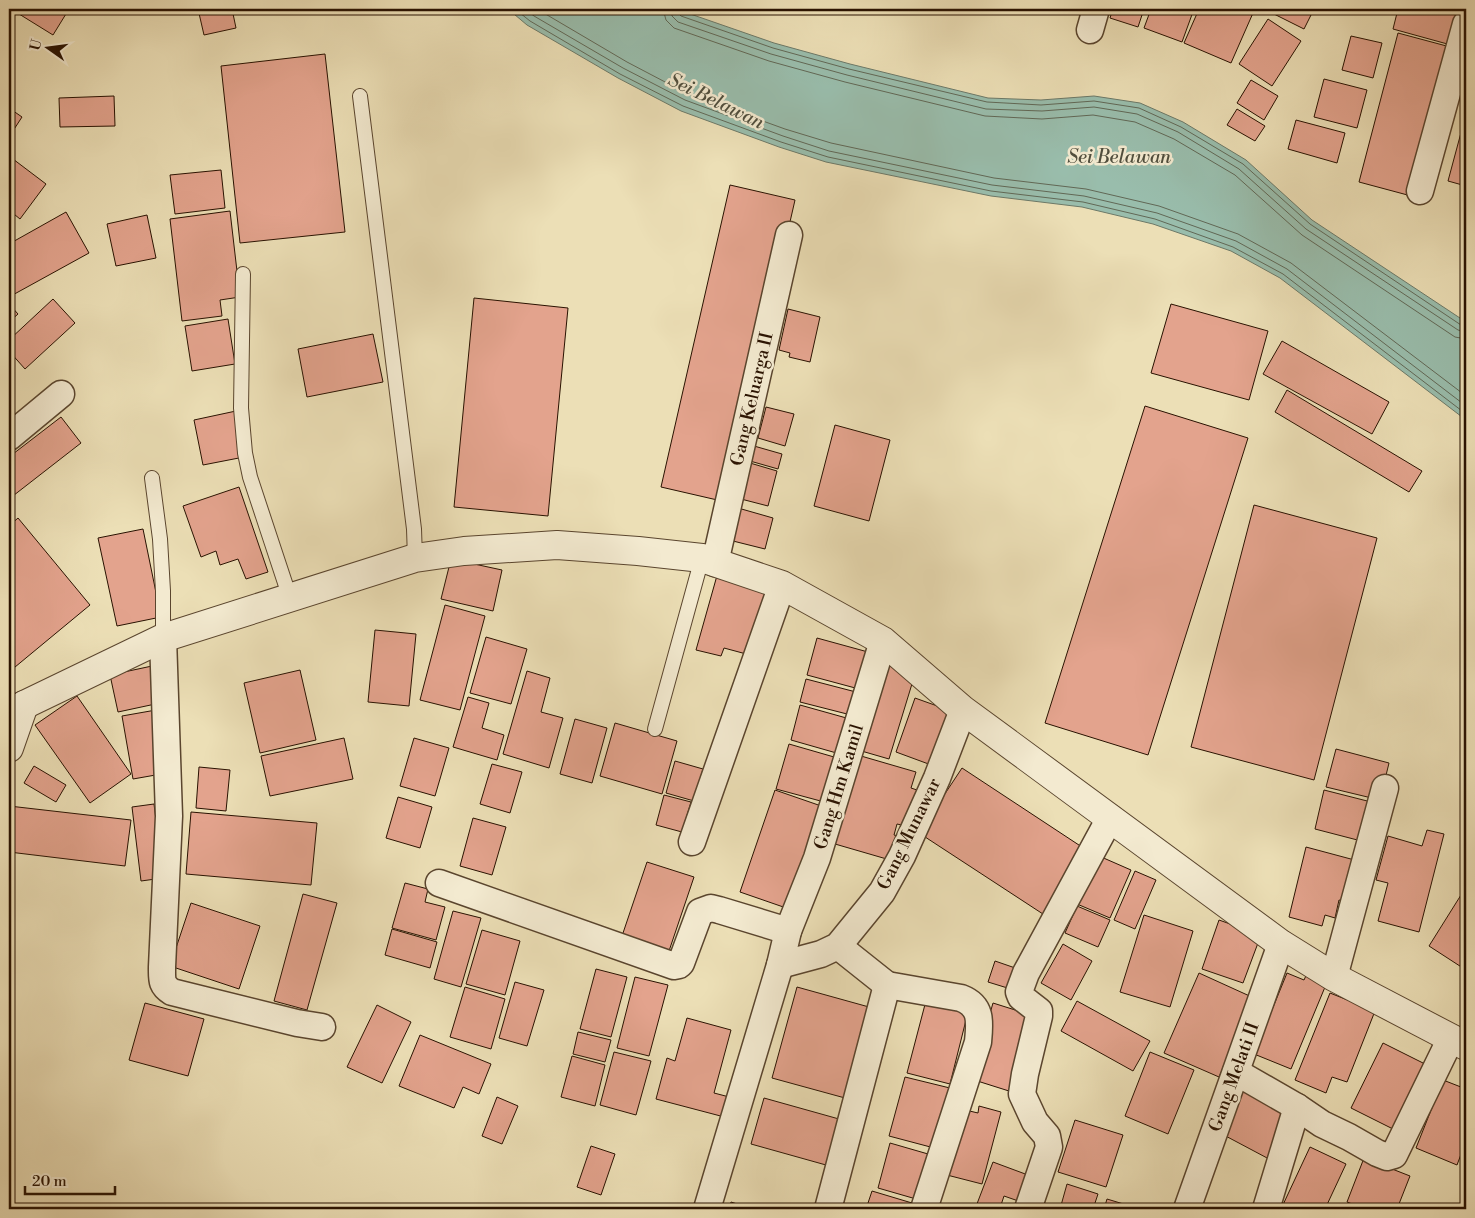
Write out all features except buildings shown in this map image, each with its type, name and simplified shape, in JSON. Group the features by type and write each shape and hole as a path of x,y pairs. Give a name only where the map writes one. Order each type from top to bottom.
{"street":[{"path":"1420,191 1466,24"},
{"name":"Gang Keluarga II","path":"708,561 789,235"},
{"path":"9,437 61,394"},
{"path":"9,748 16,697 163,638 415,558 464,551 557,544 638,551 708,561 782,584 884,641 963,710 1281,944 1334,977 1459,1042 1394,1155 1386,1156 1377,1153 1350,1137 1322,1124 1297,1107 1236,1072"},
{"path":"692,842 782,584"},
{"path":"163,638 169,816 162,980 165,987 172,992 322,1028"},
{"name":"Gang Hm Kamil","path":"707,1209 780,965 788,931 816,858 884,641"},
{"name":"Gang Munawar","path":"780,965 821,954 838,946 882,892 902,856 937,778 963,710"},
{"path":"1334,977 1385,788"},
{"path":"1028,1209 1049,1147 1047,1136 1035,1122 1022,1094 1039,1016 1038,1011 1021,997 1019,992 1026,974 1110,818"},
{"path":"439,883 674,966 681,963 700,912 704,909 719,910 788,931"},
{"name":"Gang Melati II","path":"1187,1209 1281,944"},
{"path":"838,946 887,985 961,998 971,1002 975,1007 980,1023 978,1042 924,1209"},
{"path":"828,1209 887,985"},
{"path":"1266,1209 1297,1107"}],"lane":[{"path":"360,96 414,529 415,558"},
{"path":"242,274 241,408 245,453 250,477 290,598"},
{"path":"152,478 160,539 163,638"},
{"path":"655,729 708,561"}],"water":[{"name":"Sei Belawan","path":"508,9 676,9 774,43 988,98 1041,100 1094,96 1140,103 1183,122 1246,160 1312,220 1466,322 1466,420 1280,278 1231,251 1153,224 1082,207 991,196 826,162 779,147 681,111 618,78 527,25"}]}
